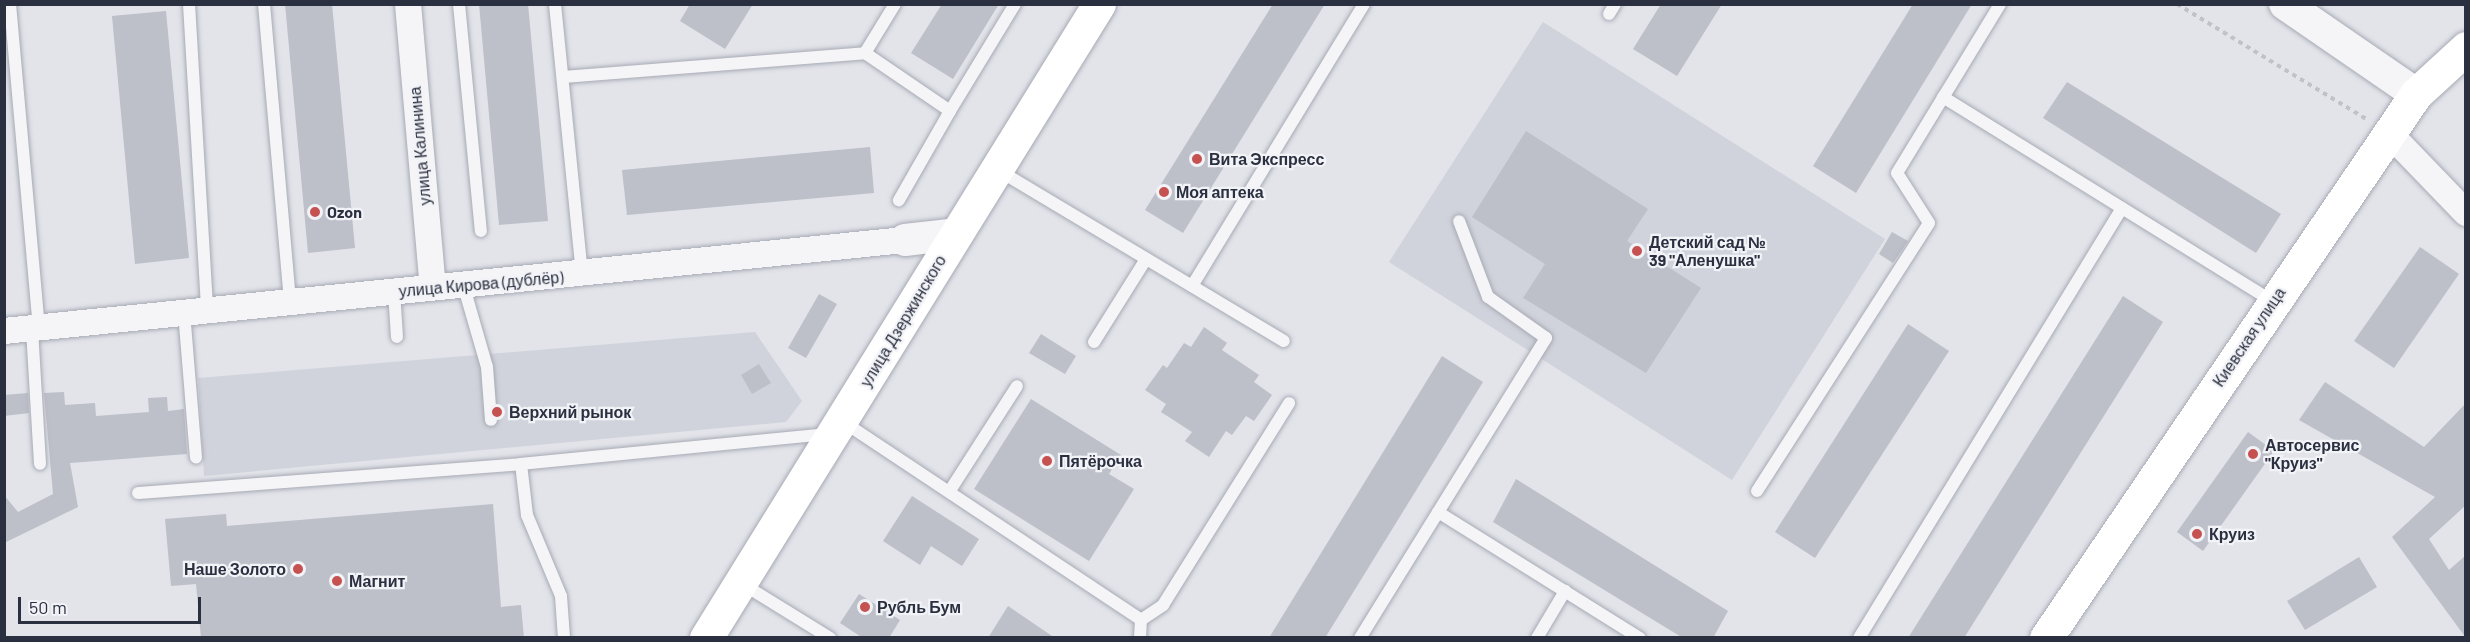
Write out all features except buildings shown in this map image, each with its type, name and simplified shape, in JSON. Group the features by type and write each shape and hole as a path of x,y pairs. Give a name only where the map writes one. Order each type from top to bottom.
{"main road":[{"name":"улица Дзержинского","path":"706,638 839,427 1099,4"},
{"name":"Киевская улица","path":"2046,638 2273,302 2380,128 2466,48"}],"street":[{"name":"улица Калинина","path":"408,4 432,287"},
{"path":"2285,4 2416,94"},
{"path":"2380,128 2466,213"},
{"name":"улица Кирова (дублёр)","path":"4,332 432,287 582,275 956,234"}],"lane":[{"path":"10,4 35,328 40,464"},
{"path":"189,4 196,311 196,458"},
{"path":"264,4 290,302"},
{"path":"459,4 481,231"},
{"path":"555,4 582,275"},
{"path":"865,53 895,4"},
{"path":"899,200 1015,4"},
{"path":"1192,286 1365,4"},
{"path":"1757,491 1929,223 1897,173 2000,4"},
{"path":"563,76 865,53 950,111"},
{"path":"1943,97 2273,302"},
{"path":"997,169 1284,341"},
{"path":"1859,638 2122,208"},
{"path":"1360,638 1545,338 1488,297 1459,221"},
{"path":"1094,342 1146,259"},
{"path":"463,284 487,367 491,420"},
{"path":"394,291 397,337"},
{"path":"951,489 1017,386"},
{"path":"1141,620 1163,605 1289,404"},
{"path":"138,493 521,464 839,427 951,489 1141,620"},
{"path":"521,464 527,515 561,596 564,638"},
{"path":"1438,512 1640,638"},
{"path":"740,582 830,638"},
{"path":"1537,638 1565,591"},
{"path":"1140,638 1141,620"}],"path":[{"path":"2177,4 2380,128"}],"shaded area":[{"name":"Детский сад № 39 \"Аленушка\"","path":"1543,22 1885,239 1732,480 1389,262"},
{"name":"Верхний рынок","path":"755,332 802,401 786,422 204,476 198,378"}],"place":[{"name":"Вита Экспресс","path":"1197,159"},
{"name":"Моя аптека","path":"1164,192"},
{"name":"Ozon","path":"315,212"},
{"name":"Детский сад № 39 \"Аленушка\"","path":"1637,251"},
{"name":"Верхний рынок","path":"497,412"},
{"name":"Автосервис \"Круиз\"","path":"2253,454"},
{"name":"Пятёрочка","path":"1047,461"},
{"name":"Круиз","path":"2197,534"},
{"name":"Наше Золото","path":"298,569"},
{"name":"Магнит","path":"337,581"},
{"name":"Рубль Бум","path":"865,607"}]}
